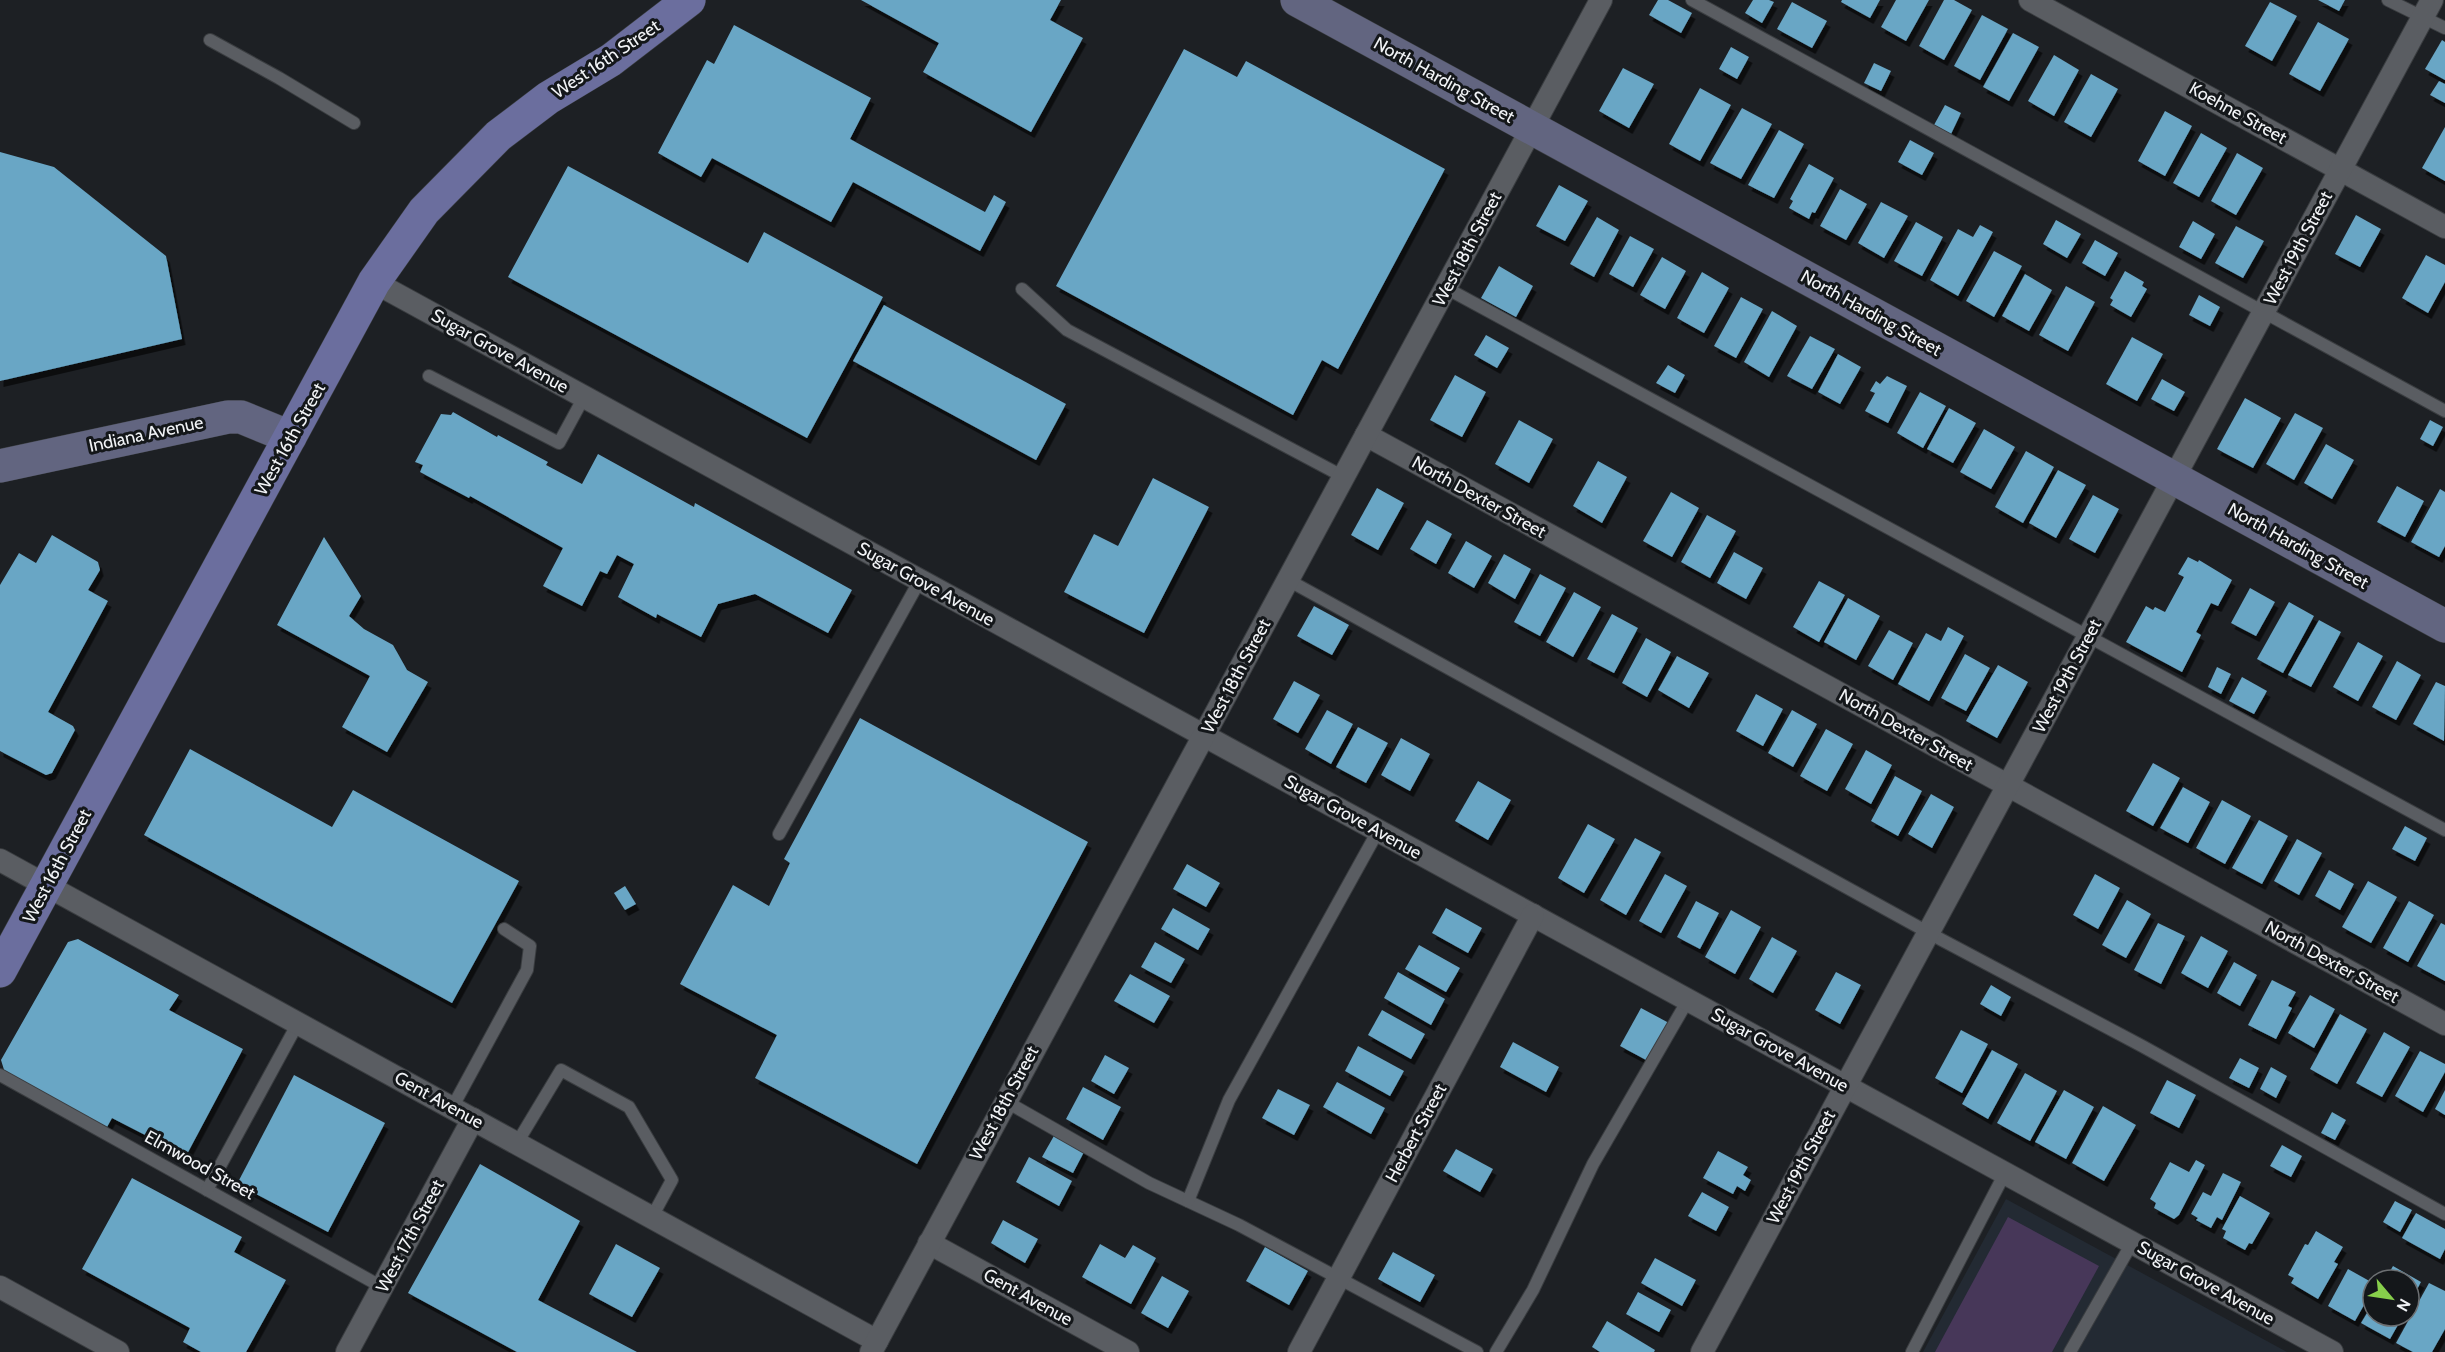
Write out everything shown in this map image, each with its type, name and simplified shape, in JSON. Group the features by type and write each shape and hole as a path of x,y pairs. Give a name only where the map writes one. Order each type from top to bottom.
{"main road":[{"name":"West 16th Street","path":"0,972 374,282 424,211 498,136 548,98 611,60 689,0"}],"street":[{"name":"North Harding Street","path":"1297,0 2445,626"},
{"name":"West 18th Street","path":"874,1346 1601,0"},
{"name":"Koehne Street","path":"2030,0 2445,227"},
{"name":"West 19th Street","path":"1701,1352 2428,8"},
{"name":"Sugar Grove Avenue","path":"374,282 2332,1352"},
{"name":"Indiana Avenue","path":"0,466 228,417 242,417 290,437"},
{"name":"North Dexter Street","path":"1366,435 2445,1024"},
{"name":"Gent Avenue","path":"0,860 652,1217 874,1346"},
{"name":"Herbert Street","path":"1299,1352 1533,915"},
{"name":"West 17th Street","path":"347,1352 473,1119"},
{"name":"Gent Avenue","path":"929,1243 1128,1352"},
{"path":"0,1287 118,1352"}],"lane":[{"path":"1692,0 2445,411"},
{"path":"2388,0 2428,8 2445,28"},
{"path":"210,40 354,123"},
{"path":"1446,288 2445,830"},
{"path":"1022,289 1067,330 1344,477"},
{"path":"429,376 559,443 584,397"},
{"path":"779,834 920,580"},
{"path":"1288,580 1928,933 2153,1052 2445,1214"},
{"path":"1188,1201 1229,1100 1378,831"},
{"path":"452,1107 527,970 530,946 504,929"},
{"path":"1496,1352 1533,1290 1593,1164 1688,1000"},
{"path":"207,1190 298,1023"},
{"path":"517,1143 561,1070 629,1107 672,1180 652,1217"},
{"name":"Elmwood Street","path":"0,1075 382,1287"},
{"path":"1005,1101 1149,1183 1239,1224 1478,1352"},
{"path":"1912,1352 2005,1173"},
{"path":"2070,1352 2132,1242"}],"shaded area":[{"path":"2006,1199 2287,1352 1923,1352"},
{"path":"2008,1217 2099,1266 2052,1352 1935,1352"}],"building":[{"path":"861,0 1061,0 1050,20 1083,38 1031,132 923,72 939,43"},
{"path":"1658,0 1668,0 1692,13 1681,33 1649,15"},
{"path":"1753,0 1774,2 1762,23 1745,13"},
{"path":"1842,0 1880,0 1870,18 1841,2"},
{"path":"1896,0 1929,0 1906,41 1881,27"},
{"path":"1944,0 1954,0 1972,10 1944,60 1919,46"},
{"path":"2318,0 2345,0 2339,11"},
{"path":"1792,2 1827,21 1812,48 1777,29"},
{"path":"2270,2 2297,16 2272,61 2245,46"},
{"path":"1982,15 2008,29 1980,80 1954,66"},
{"path":"2318,22 2349,39 2320,91 2289,74"},
{"path":"734,25 871,98 850,139 985,212 994,195 1006,202 980,251 853,182 831,222 712,158 701,177 658,153 707,60 714,64"},
{"path":"2013,33 2039,47 2009,101 1983,87"},
{"path":"2442,40 2445,42 2445,80 2425,69"},
{"path":"1731,47 1749,57 1737,79 1719,69"},
{"path":"1184,49 1237,77 1246,61 1445,169 1338,369 1322,360 1293,415 1056,286"},
{"path":"2054,55 2079,70 2054,116 2028,101"},
{"path":"1874,63 1891,71 1881,91 1864,83"},
{"path":"1623,68 1654,84 1629,128 1599,111"},
{"path":"2091,74 2118,89 2091,137 2064,122"},
{"path":"2439,81 2445,84 2445,103 2430,95"},
{"path":"1700,88 1731,105 1700,161 1669,144"},
{"path":"1945,105 1961,113 1951,134 1934,125"},
{"path":"1742,108 1772,124 1741,179 1710,163"},
{"path":"2165,111 2192,126 2165,176 2138,161"},
{"path":"2445,127 2445,181 2422,168"},
{"path":"1779,130 1804,144 1774,198 1748,185"},
{"path":"2201,133 2227,148 2199,197 2173,183"},
{"path":"1910,140 1934,153 1922,175 1898,162"},
{"path":"0,152 54,167 166,256 182,339 0,381"},
{"path":"2237,153 2263,168 2236,215 2211,201"},
{"path":"1809,164 1834,178 1815,213 1812,212 1809,219 1789,208 1793,201 1790,199"},
{"path":"568,166 748,263 764,232 883,297 807,438 508,277"},
{"path":"1559,185 1588,201 1565,241 1536,226"},
{"path":"1840,189 1867,204 1846,240 1820,226"},
{"path":"1881,202 1908,216 1884,258 1858,243"},
{"path":"2356,215 2381,229 2360,267 2335,254"},
{"path":"1597,217 1619,230 1594,277 1570,264"},
{"path":"2056,220 2081,234 2067,258 2043,244"},
{"path":"2193,221 2215,234 2201,259 2179,247"},
{"path":"1916,222 1943,237 1922,276 1894,261"},
{"path":"1980,225 1993,232 1958,296 1930,280 1958,229 1973,237"},
{"path":"2236,226 2264,241 2243,278 2215,263"},
{"path":"1630,236 1654,249 1633,287 1609,274"},
{"path":"2095,240 2118,253 2105,276 2082,263"},
{"path":"1994,251 2022,266 1994,317 1966,301"},
{"path":"2426,255 2445,265 2445,282 2428,313 2402,298"},
{"path":"1662,257 1686,271 1665,309 1640,295"},
{"path":"1499,266 1533,286 1516,317 1481,298"},
{"path":"2125,271 2144,282 2142,286 2147,289 2131,317 2110,305 2113,300 2110,298"},
{"path":"1702,272 1729,288 1704,333 1677,318"},
{"path":"2025,274 2052,290 2029,331 2002,316"},
{"path":"2066,286 2095,302 2068,351 2039,335"},
{"path":"2199,295 2220,307 2210,326 2189,315"},
{"path":"1741,297 1763,309 1736,358 1714,346"},
{"path":"884,305 1066,404 1036,460 853,361"},
{"path":"1772,311 1797,326 1769,377 1744,362"},
{"path":"1486,335 1509,348 1497,368 1474,355"},
{"path":"1810,336 1835,349 1812,389 1787,376"},
{"path":"2132,337 2163,354 2137,401 2106,384"},
{"path":"1838,354 1861,367 1840,404 1818,392"},
{"path":"1668,365 1685,375 1675,393 1656,383"},
{"path":"1455,375 1486,392 1462,437 1430,420"},
{"path":"1887,376 1907,386 1888,423 1865,411 1875,393 1870,391 1876,381 1880,384"},
{"path":"2162,379 2185,392 2174,411 2151,399"},
{"path":"1920,392 1946,406 1923,448 1897,433"},
{"path":"2245,398 2281,418 2253,468 2217,449"},
{"path":"1949,408 1976,423 1953,463 1927,449"},
{"path":"453,412 548,462 546,465 582,484 598,454 694,507 695,503 852,590 828,633 755,594 718,604 701,637 657,614 656,618 618,597 634,564 617,555 607,574 600,571 582,606 543,586 563,548 470,496 469,498 420,472 423,465 415,462 441,414 451,415"},
{"path":"2295,413 2323,428 2294,480 2266,464"},
{"path":"1519,420 1553,439 1529,483 1495,464"},
{"path":"2430,420 2443,427 2433,446 2420,439"},
{"path":"1984,429 2015,447 1991,489 1960,472"},
{"path":"2326,444 2354,460 2332,499 2304,483"},
{"path":"2026,451 2054,467 2023,523 1995,507"},
{"path":"1598,461 1627,477 1602,523 1573,506"},
{"path":"2058,470 2086,485 2056,538 2029,523"},
{"path":"1153,478 1209,507 1144,633 1064,592 1094,534 1118,546"},
{"path":"2397,486 2424,501 2405,537 2377,522"},
{"path":"1377,488 1404,503 1378,550 1351,535"},
{"path":"2440,489 2445,492 2445,546 2439,557 2411,542"},
{"path":"1671,492 1699,508 1672,557 1643,541"},
{"path":"2093,495 2119,509 2095,553 2069,539"},
{"path":"1707,515 1736,531 1710,578 1681,562"},
{"path":"1427,520 1452,534 1436,564 1410,549"},
{"path":"52,535 98,562 100,570 88,590 108,601 48,712 73,726 75,730 52,773 46,775 0,751 0,585 19,553 36,563"},
{"path":"324,537 361,596 349,616 364,629 393,645 407,670 428,682 387,752 342,727 370,676 277,625"},
{"path":"1466,541 1492,556 1474,588 1448,573"},
{"path":"1734,552 1763,568 1746,599 1717,583"},
{"path":"1504,554 1531,569 1515,599 1488,583"},
{"path":"2188,557 2198,562 2199,560 2232,580 2218,606 2211,603 2196,632 2201,635 2182,672 2126,642 2146,606 2165,612 2184,577 2178,574"},
{"path":"1540,574 1566,588 1540,636 1514,622"},
{"path":"1819,581 1845,595 1819,642 1793,627"},
{"path":"2250,588 2275,602 2256,636 2231,623"},
{"path":"1574,592 1601,607 1573,657 1546,642"},
{"path":"1848,598 1880,616 1856,660 1824,642"},
{"path":"2289,602 2314,616 2283,673 2257,659"},
{"path":"1314,606 1349,625 1332,655 1297,636"},
{"path":"1612,614 1638,628 1614,673 1587,659"},
{"path":"2319,620 2341,632 2311,687 2288,675"},
{"path":"1948,627 1964,636 1929,701 1898,684 1926,633 1941,641"},
{"path":"1889,630 1913,643 1893,680 1868,666"},
{"path":"1646,638 1671,652 1647,697 1622,683"},
{"path":"2358,642 2383,656 2358,701 2333,687"},
{"path":"1965,654 1990,668 1966,711 1941,698"},
{"path":"1677,656 1709,673 1689,708 1658,690"},
{"path":"2397,661 2421,675 2396,720 2372,707"},
{"path":"1998,665 2028,682 1997,738 1966,721"},
{"path":"2217,667 2231,674 2221,694 2208,687"},
{"path":"2242,677 2267,691 2254,714 2229,701"},
{"path":"1294,681 1320,695 1298,733 1273,719"},
{"path":"2436,682 2445,686 2444,741 2413,724"},
{"path":"1756,694 1783,709 1763,746 1736,731"},
{"path":"1327,710 1353,724 1331,764 1305,749"},
{"path":"1792,710 1817,724 1793,767 1768,753"},
{"path":"860,718 1088,842 917,1164 755,1078 777,1035 680,984 733,885 769,906 790,863 784,859"},
{"path":"1358,727 1388,743 1366,783 1336,767"},
{"path":"1826,729 1853,744 1827,791 1800,776"},
{"path":"1401,738 1430,754 1410,791 1381,775"},
{"path":"190,749 332,827 353,790 519,881 452,1003 144,835"},
{"path":"1866,750 1892,765 1871,804 1845,789"},
{"path":"2153,763 2180,778 2153,826 2126,811"},
{"path":"1895,776 1922,791 1898,836 1871,821"},
{"path":"1478,781 1511,800 1488,840 1455,821"},
{"path":"2183,787 2210,802 2188,843 2160,828"},
{"path":"1931,794 1954,807 1932,848 1908,834"},
{"path":"2222,800 2251,816 2225,864 2196,848"},
{"path":"2259,820 2288,836 2262,884 2232,868"},
{"path":"1588,824 1615,839 1584,893 1558,878"},
{"path":"2405,826 2427,838 2415,861 2392,849"},
{"path":"1635,838 1661,852 1626,915 1600,900"},
{"path":"2297,839 2322,853 2299,895 2274,881"},
{"path":"1187,864 1220,883 1206,907 1173,889"},
{"path":"2329,870 2354,884 2340,910 2315,896"},
{"path":"1665,874 1687,886 1661,933 1639,921"},
{"path":"2095,874 2120,888 2098,929 2073,915"},
{"path":"2368,881 2397,897 2371,943 2342,927"},
{"path":"625,886 636,904 625,910 614,893"},
{"path":"2127,900 2151,914 2126,958 2102,945"},
{"path":"1696,901 1719,913 1700,949 1677,937"},
{"path":"2409,901 2434,915 2408,962 2383,948"},
{"path":"1173,908 1210,929 1198,950 1161,929"},
{"path":"1446,908 1482,928 1468,953 1432,933"},
{"path":"1731,910 1761,927 1735,974 1705,957"},
{"path":"2158,923 2185,936 2161,984 2134,970"},
{"path":"2441,923 2445,925 2445,981 2417,966"},
{"path":"2201,936 2228,951 2208,988 2181,973"},
{"path":"1772,937 1797,951 1773,993 1749,979"},
{"path":"78,939 179,995 169,1010 243,1049 186,1156 112,1118 107,1127 5,1073 1,1060 68,942"},
{"path":"1155,942 1185,959 1171,983 1141,967"},
{"path":"1419,945 1460,968 1446,992 1405,969"},
{"path":"2234,962 2257,975 2240,1006 2217,993"},
{"path":"1398,972 1445,999 1431,1025 1384,998"},
{"path":"1836,972 1861,985 1840,1024 1815,1010"},
{"path":"1130,974 1170,996 1154,1023 1114,1001"},
{"path":"2272,980 2296,992 2288,1006 2292,1008 2276,1039 2248,1025"},
{"path":"1991,985 2011,997 2001,1016 1980,1004"},
{"path":"2310,995 2335,1009 2314,1048 2288,1033"},
{"path":"1641,1008 1669,1023 1648,1061 1620,1046"},
{"path":"1382,1010 1425,1034 1411,1059 1368,1035"},
{"path":"2340,1014 2367,1029 2337,1084 2310,1069"},
{"path":"1961,1030 1988,1044 1962,1093 1935,1078"},
{"path":"2384,1032 2410,1047 2382,1097 2356,1083"},
{"path":"1513,1042 1559,1067 1546,1092 1500,1067"},
{"path":"1358,1046 1404,1071 1390,1096 1345,1071"},
{"path":"1992,1050 2018,1064 1988,1119 1962,1104"},
{"path":"2420,1051 2445,1064 2445,1072 2423,1112 2395,1096"},
{"path":"1105,1055 1129,1068 1114,1094 1091,1081"},
{"path":"2240,1058 2259,1068 2249,1088 2229,1078"},
{"path":"2271,1067 2287,1076 2276,1098 2260,1089"},
{"path":"2025,1073 2057,1091 2030,1141 1997,1123"},
{"path":"294,1075 385,1123 328,1232 237,1184"},
{"path":"2167,1080 2196,1095 2179,1128 2150,1113"},
{"path":"1337,1082 1385,1108 1371,1134 1323,1107"},
{"path":"1083,1087 1121,1107 1103,1140 1066,1119"},
{"path":"1278,1089 1310,1105 1294,1135 1262,1118"},
{"path":"2064,1090 2094,1107 2066,1159 2035,1142"},
{"path":"2445,1090 2445,1115 2435,1109"},
{"path":"2103,1106 2136,1125 2104,1181 2072,1163"},
{"path":"2332,1112 2346,1120 2335,1140 2321,1133"},
{"path":"1055,1134 1085,1150 1073,1173 1042,1157"},
{"path":"2282,1145 2302,1156 2291,1177 2270,1166"},
{"path":"1456,1149 1493,1169 1480,1192 1443,1171"},
{"path":"1718,1151 1748,1167 1743,1175 1751,1180 1745,1191 1737,1186 1733,1194 1703,1178"},
{"path":"1029,1157 1072,1181 1059,1206 1016,1182"},
{"path":"2196,1160 2205,1165 2179,1215 2174,1219 2154,1208 2156,1203 2150,1199 2170,1162 2189,1172"},
{"path":"480,1164 580,1221 538,1300 637,1352 517,1352 408,1293"},
{"path":"2223,1173 2241,1182 2222,1220 2217,1217 2211,1228 2196,1220 2198,1218 2191,1214 2203,1192 2211,1196"},
{"path":"132,1178 242,1237 234,1252 286,1280 246,1352 201,1352 183,1342 190,1328 82,1269"},
{"path":"1702,1192 1729,1207 1716,1231 1688,1216"},
{"path":"2240,1196 2270,1213 2252,1244 2249,1243 2245,1250 2223,1238 2226,1231 2222,1229"},
{"path":"2395,1201 2412,1210 2400,1232 2383,1222"},
{"path":"2416,1213 2445,1229 2445,1249 2440,1259 2402,1238"},
{"path":"1003,1220 1038,1239 1025,1263 991,1243"},
{"path":"2316,1231 2343,1247 2334,1262 2338,1264 2318,1299 2291,1283 2294,1278 2288,1275 2305,1244 2308,1245"},
{"path":"616,1244 660,1268 632,1317 589,1294"},
{"path":"1100,1244 1125,1258 1133,1245 1156,1258 1131,1304 1082,1277"},
{"path":"1265,1247 1308,1271 1289,1305 1246,1281"},
{"path":"1393,1252 1435,1275 1420,1302 1378,1279"},
{"path":"1655,1258 1696,1280 1682,1306 1641,1283"},
{"path":"2348,1269 2361,1276 2361,1310 2355,1321 2328,1306"},
{"path":"1162,1276 1189,1291 1168,1328 1141,1313"},
{"path":"2429,1283 2445,1291 2445,1329 2432,1352 2413,1352 2396,1343 2404,1328 2421,1328 2421,1298"},
{"path":"1638,1292 1671,1310 1659,1332 1626,1314"},
{"path":"1607,1321 1655,1350 1654,1352 1600,1352 1592,1347"},
{"path":"2370,1328 2396,1328 2390,1339"}]}
